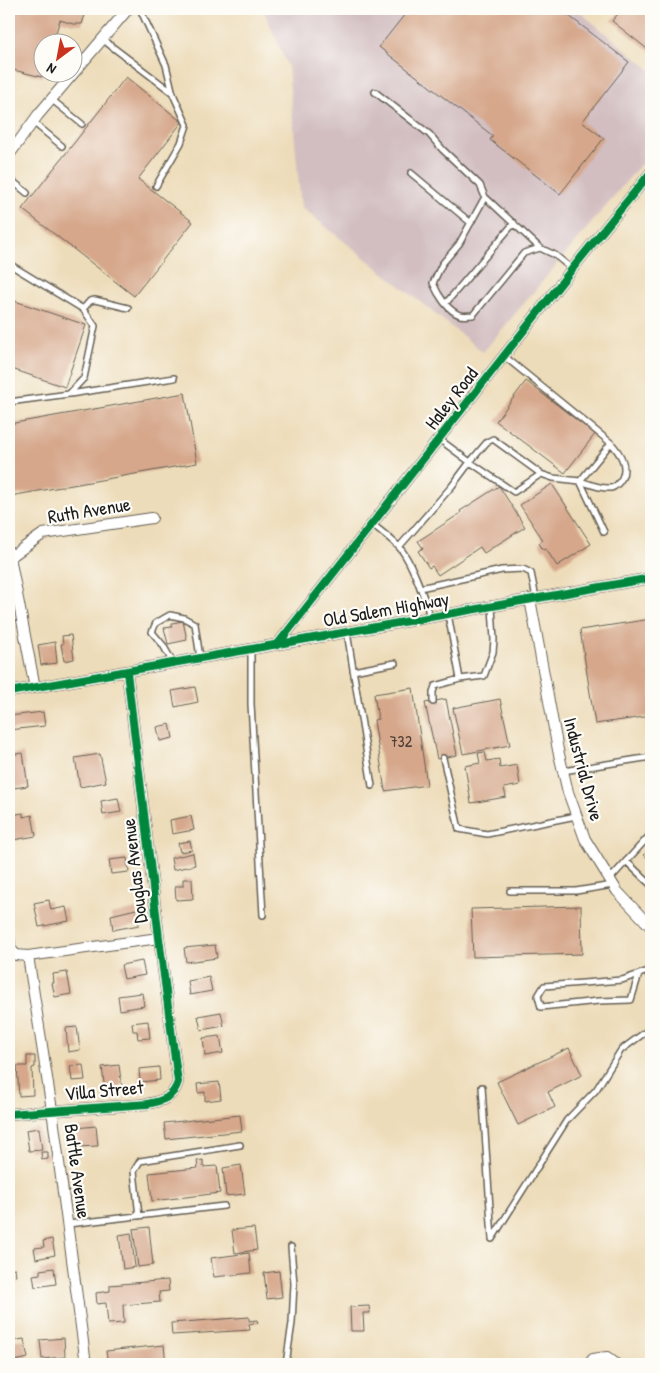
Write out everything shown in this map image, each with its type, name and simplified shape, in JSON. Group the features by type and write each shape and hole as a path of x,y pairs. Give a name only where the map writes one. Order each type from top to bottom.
{"street":[{"path":"9,155 51,99 128,9"},
{"name":"Haley Road","path":"277,645 572,269 651,172"},
{"name":"Ruth Avenue","path":"9,555 43,534 152,518"},
{"path":"9,555 36,688"},
{"name":"Old Salem Highway","path":"9,692 651,578"},
{"name":"Industrial Drive","path":"533,599 558,750 585,839 612,882 651,927"},
{"name":"Douglas Avenue","path":"127,672 176,1067"},
{"path":"9,937 10,948 16,955 28,956 159,938"},
{"name":"Battle Avenue","path":"28,956 52,1110 86,1364"},
{"name":"Villa Street","path":"9,1114 147,1104 168,1098 176,1088 178,1082 176,1067"},
{"path":"589,1364 593,1359 607,1357 616,1364"}],"lane":[{"path":"140,9 166,65 173,94 187,125 181,143 156,186"},
{"path":"102,39 173,94"},
{"path":"375,92 429,134 480,185 485,196 540,248 555,255 572,269"},
{"path":"51,99 82,124"},
{"path":"33,122 62,146"},
{"path":"411,173 471,223"},
{"path":"9,178 27,193"},
{"path":"485,196 459,244 442,264 433,284 439,296 452,310 462,316 473,315 524,253 540,248"},
{"path":"446,303 514,223"},
{"path":"9,264 83,309 95,326 84,378 69,394"},
{"path":"83,309 90,301 95,300 128,308"},
{"path":"399,547 487,442 493,439 541,474 553,478 580,481 612,488 619,483 624,474 624,464 618,451 611,443 504,356"},
{"path":"9,402 174,378"},
{"path":"439,439 514,492 541,474"},
{"path":"580,481 611,443"},
{"path":"580,481 604,532"},
{"path":"372,524 404,553 420,588 430,617"},
{"path":"420,588 502,570 523,569 531,573 533,599"},
{"path":"433,702 435,686 460,679 484,676 493,652 492,606"},
{"path":"448,614 460,679"},
{"path":"173,663 163,644 152,632 156,623 170,615 184,618 195,624 200,658"},
{"path":"347,632 372,786"},
{"path":"251,649 251,704 263,915"},
{"path":"353,671 396,663"},
{"path":"563,771 651,757"},
{"path":"443,758 459,829 487,834 577,816"},
{"path":"510,891 576,891 612,882 626,861 651,834"},
{"path":"626,861 651,885"},
{"path":"639,974 632,1000 599,1001 541,1007 538,996 544,986 563,983 622,980 639,974 651,970"},
{"path":"482,1087 492,1239 567,1120 596,1090 621,1050 651,1028"},
{"path":"139,1216 134,1171 140,1161 240,1145"},
{"path":"67,1224 224,1206"},
{"path":"286,1364 292,1323 294,1284 291,1247"}],"shaded area":[{"path":"263,9 576,9 651,70 651,152 483,352 301,207 288,67"}],"building":[{"path":"9,9 87,9 82,24 73,24 60,20 56,32 32,32 32,75 9,69"},
{"path":"409,9 560,9 629,62 582,122 604,138 560,194 490,140 493,136 379,47"},
{"path":"622,9 651,9 651,52 612,21"},
{"path":"126,77 182,122 138,179 193,222 134,296 22,209"},
{"path":"9,299 86,325 65,387 9,368"},
{"path":"526,381 595,434 565,473 496,421"},
{"path":"185,393 197,463 10,496 9,424"},
{"path":"552,484 591,544 557,566 546,549 543,550 539,543 543,540 520,505"},
{"path":"499,486 525,527 484,553 480,547 438,575 432,566 429,568 418,551 423,548 418,541"},
{"path":"651,619 651,716 595,724 580,630"},
{"path":"183,621 187,640 168,644 164,628 172,627 172,623"},
{"path":"71,635 74,659 64,661 61,644 63,644 62,636"},
{"path":"55,642 57,663 41,665 38,645"},
{"path":"195,687 198,702 175,707 172,691"},
{"path":"413,688 427,785 385,791 374,720 378,719 374,694"},
{"path":"446,699 457,755 437,759 425,703"},
{"path":"500,699 510,745 463,754 453,708"},
{"path":"43,712 45,726 9,730 9,716"},
{"path":"170,724 173,738 160,741 157,727"},
{"path":"485,752 487,761 499,759 500,768 517,765 520,785 504,788 506,797 471,803 465,766 480,763 478,753"},
{"path":"23,753 28,786 13,788 9,755"},
{"path":"100,754 106,782 80,787 75,758"},
{"path":"118,798 121,812 103,815 101,801"},
{"path":"23,813 23,817 32,815 36,836 13,840 11,831 14,831 11,815"},
{"path":"191,816 194,830 172,834 170,820"},
{"path":"190,841 192,850 180,852 178,843"},
{"path":"651,846 651,861 644,855"},
{"path":"193,853 195,865 173,870 171,858"},
{"path":"127,858 129,872 111,874 109,860"},
{"path":"183,879 192,879 193,899 176,900 175,886 183,886"},
{"path":"49,900 51,910 66,907 69,921 39,927 34,903"},
{"path":"581,906 582,954 473,957 471,909"},
{"path":"136,909 139,925 113,930 111,915"},
{"path":"215,945 217,958 186,962 184,948"},
{"path":"142,961 145,975 124,979 121,965"},
{"path":"67,972 71,994 55,997 52,983 54,983 53,974"},
{"path":"209,977 212,991 190,995 188,981"},
{"path":"142,993 144,1006 120,1010 118,996"},
{"path":"221,1012 224,1026 201,1030 198,1016"},
{"path":"148,1021 150,1038 138,1039 137,1031 133,1031 132,1023"},
{"path":"77,1027 80,1050 68,1052 66,1028"},
{"path":"220,1036 223,1053 205,1056 203,1038"},
{"path":"569,1048 582,1075 548,1092 555,1107 518,1125 497,1082"},
{"path":"27,1056 35,1056 35,1067 32,1068 33,1095 19,1096 17,1066 27,1066"},
{"path":"83,1065 85,1080 72,1081 70,1066"},
{"path":"119,1065 122,1089 105,1091 102,1067"},
{"path":"159,1067 160,1080 140,1082 139,1069"},
{"path":"219,1082 221,1099 205,1101 205,1092 198,1093 197,1084"},
{"path":"240,1115 242,1131 166,1139 164,1123"},
{"path":"96,1126 98,1146 77,1147 76,1128"},
{"path":"39,1128 42,1150 29,1151 26,1130"},
{"path":"41,1152 48,1152 48,1159 42,1160"},
{"path":"203,1160 203,1167 217,1166 220,1193 152,1201 149,1173 198,1168 197,1161"},
{"path":"241,1165 245,1194 226,1196 223,1168"},
{"path":"149,1227 153,1265 138,1267 133,1229"},
{"path":"254,1228 257,1250 235,1253 232,1230"},
{"path":"131,1233 135,1267 123,1269 119,1235"},
{"path":"52,1239 55,1255 36,1259 34,1248 44,1247 43,1241"},
{"path":"249,1253 251,1273 214,1277 211,1258"},
{"path":"15,1268 16,1276 9,1278 9,1269"},
{"path":"54,1268 56,1284 35,1287 33,1275 40,1274 40,1270"},
{"path":"279,1271 282,1297 267,1299 264,1273"},
{"path":"168,1280 169,1291 159,1292 160,1302 123,1305 124,1323 108,1324 106,1303 97,1304 96,1293 110,1291 110,1285"},
{"path":"369,1306 370,1313 363,1313 364,1331 351,1331 350,1307"},
{"path":"249,1317 249,1321 257,1320 258,1323 249,1324 250,1330 172,1335 171,1323"},
{"path":"64,1338 65,1357 42,1359 40,1340"},
{"path":"24,1339 28,1358 15,1361 11,1341"},
{"path":"164,1345 166,1364 150,1364 150,1362 108,1364 106,1351"}],"cycle path":[{"path":"277,645 580,259 651,172"},
{"path":"9,692 651,578"},
{"path":"9,1114 147,1104 166,1098 173,1092 178,1082 127,672"}]}
